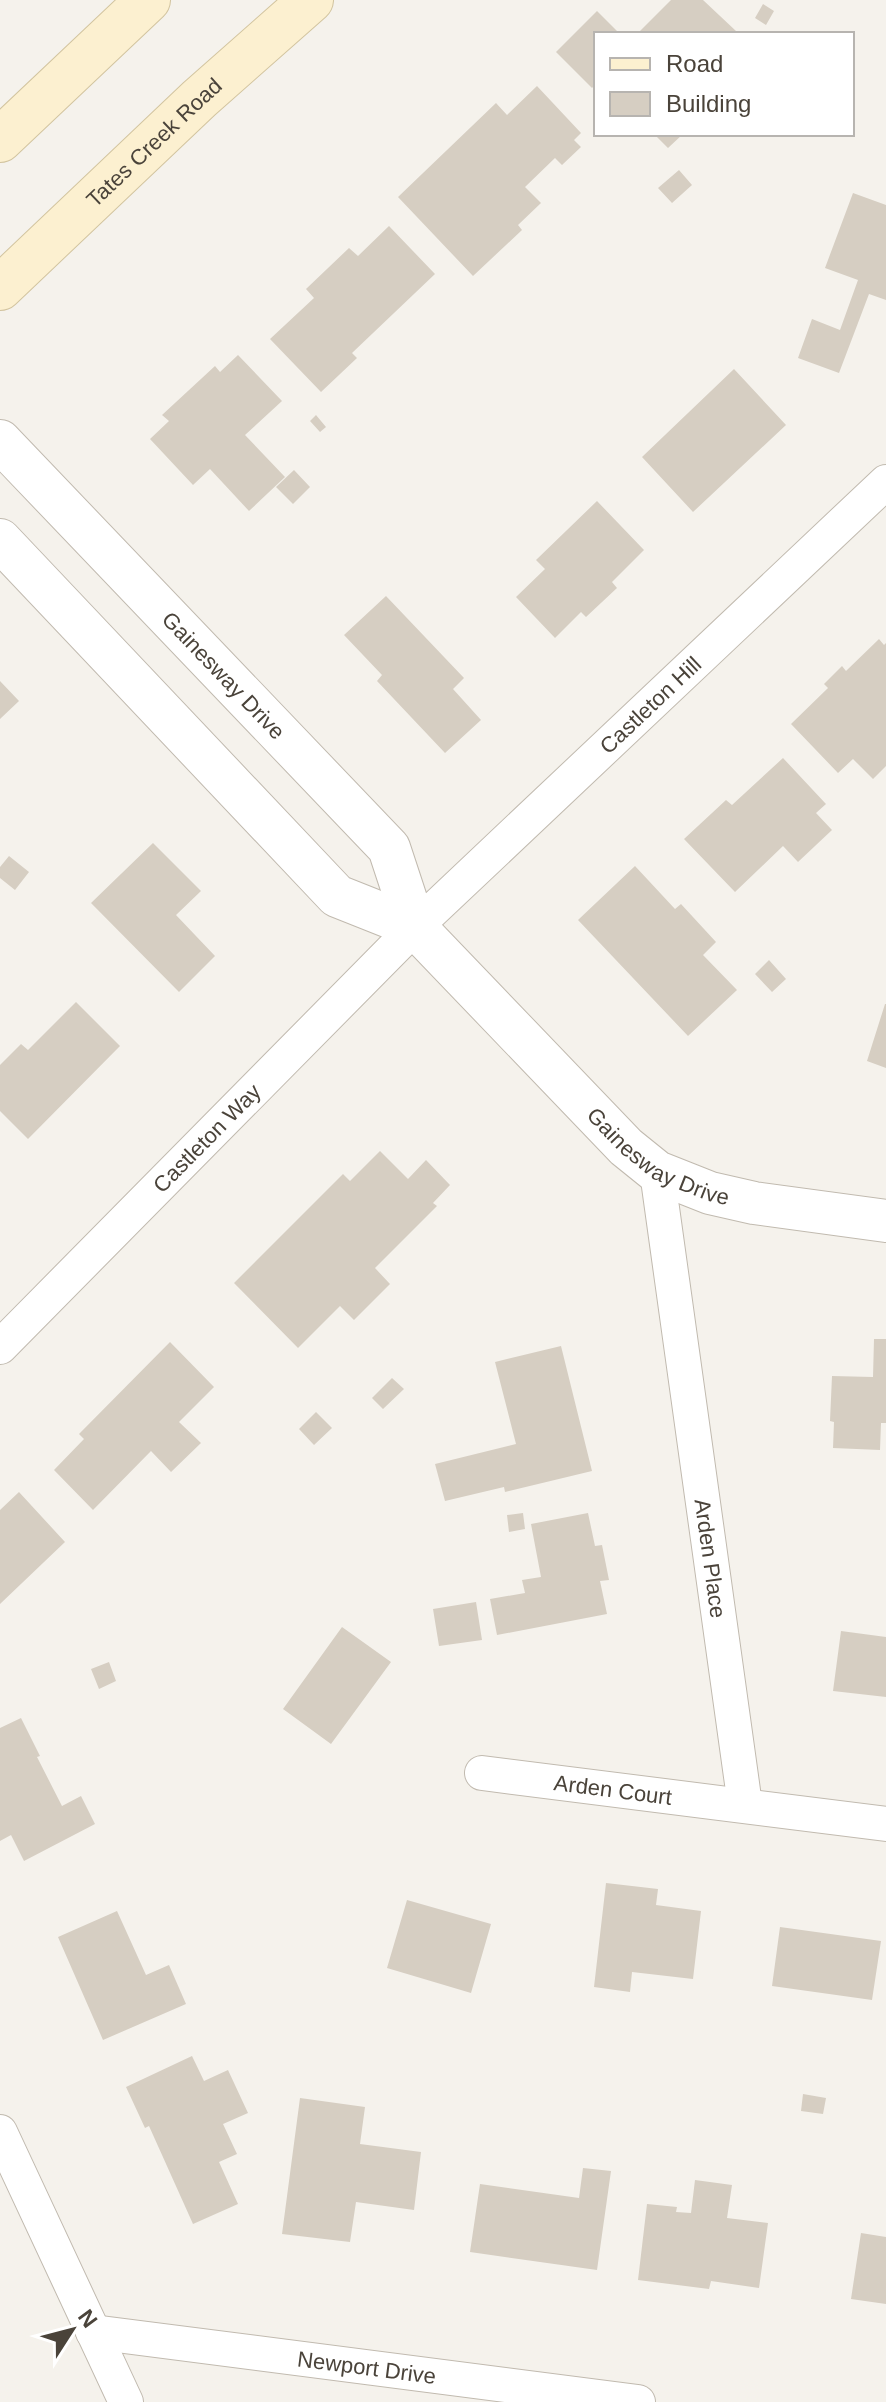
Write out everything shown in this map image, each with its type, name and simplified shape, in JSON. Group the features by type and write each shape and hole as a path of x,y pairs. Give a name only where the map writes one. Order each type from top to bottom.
{"main road":[{"path":"0,140 148,0"},
{"name":"Tates Creek Road","path":"0,288 199,99 311,0"}],"street":[{"name":"Gainesway Drive","path":"0,441 389,848 415,927"},
{"name":"Castleton Hill","path":"415,927 886,482"},
{"name":"Gainesway Drive","path":"0,540 337,896 415,927 626,1147 657,1172 710,1193 754,1203 886,1221"},
{"name":"Castleton Way","path":"0,1347 415,927"},
{"name":"Arden Place","path":"657,1172 745,1805"},
{"name":"Arden Court","path":"482,1773 745,1805"},
{"path":"745,1805 886,1824"},
{"path":"0,2132 126,2402"},
{"name":"Newport Drive","path":"93,2332 638,2402"}],"building":[{"path":"671,0 703,0 736,31 735,32 639,32"},
{"path":"763,4 774,11 766,25 755,18"},
{"path":"597,11 618,32 594,32 592,88 556,52"},
{"path":"537,86 581,133 574,140 581,147 562,165 555,158 525,187 541,203 518,225 522,230 473,276 398,197 496,103 507,115"},
{"path":"656,136 681,136 668,148"},
{"path":"679,170 692,185 672,203 658,188"},
{"path":"853,193 886,205 886,300 869,294 839,373 798,358 812,319 840,330 858,280 825,268"},
{"path":"389,226 435,274 352,353 357,358 321,392 270,339 314,298 306,289 349,248 358,256"},
{"path":"238,355 282,401 245,435 285,477 249,511 210,469 193,485 150,439 169,421 162,415 215,366 220,372"},
{"path":"734,369 786,425 693,512 642,457"},
{"path":"316,415 326,427 320,432 310,421"},
{"path":"294,470 310,487 293,504 276,487"},
{"path":"597,501 644,550 612,582 617,588 586,617 581,612 555,638 516,597 545,569 536,560"},
{"path":"386,596 464,678 453,689 481,720 445,753 377,681 382,675 344,635"},
{"path":"879,639 884,645 886,643 886,766 873,779 853,759 838,773 791,724 828,688 824,684 842,666 846,671"},
{"path":"0,681 19,701 0,719"},
{"path":"783,758 826,804 816,813 832,830 798,862 783,846 735,892 684,839 726,800 732,805"},
{"path":"153,843 201,891 176,915 215,956 179,992 91,903"},
{"path":"9,856 29,872 15,890 0,878 0,867"},
{"path":"635,866 675,909 681,904 716,942 703,955 737,990 688,1036 578,920"},
{"path":"769,960 786,979 772,992 755,974"},
{"path":"76,1002 120,1046 28,1139 0,1111 0,1065 21,1044 28,1050"},
{"path":"886,1004 886,1068 867,1061"},
{"path":"380,1151 408,1179 426,1160 450,1185 433,1203 437,1206 375,1268 390,1284 354,1320 340,1306 298,1348 234,1283 343,1174 350,1181"},
{"path":"874,1339 886,1339 886,1423 881,1423 880,1450 833,1448 834,1422 830,1421 832,1376 873,1377"},
{"path":"170,1342 214,1387 179,1422 201,1443 171,1472 151,1451 93,1510 54,1470 84,1439 79,1434"},
{"path":"561,1346 592,1471 505,1492 504,1487 445,1501 435,1464 516,1444 495,1362"},
{"path":"392,1378 404,1389 383,1409 372,1398"},
{"path":"316,1412 332,1428 314,1445 299,1429"},
{"path":"19,1492 65,1542 0,1604 0,1510"},
{"path":"523,1513 525,1529 509,1532 507,1515"},
{"path":"588,1513 595,1546 602,1545 609,1580 600,1581 607,1614 497,1635 490,1599 525,1593 522,1580 541,1577 531,1524"},
{"path":"476,1602 482,1640 439,1646 433,1609"},
{"path":"342,1627 391,1662 331,1744 283,1709"},
{"path":"841,1631 886,1637 886,1697 833,1691"},
{"path":"109,1662 116,1681 99,1689 91,1669"},
{"path":"21,1718 62,1806 81,1796 95,1824 24,1861 11,1835 0,1841 0,1728"},
{"path":"606,1883 658,1889 656,1905 701,1911 693,1979 632,1972 630,1992 594,1987"},
{"path":"407,1900 491,1924 471,1993 387,1968"},
{"path":"117,1911 146,1975 169,1965 186,2004 103,2040 58,1937"},
{"path":"780,1927 881,1941 872,2000 772,1986"},
{"path":"192,2056 204,2081 228,2070 248,2113 223,2124 237,2154 219,2162 238,2204 193,2224 149,2126 145,2128 126,2087"},
{"path":"803,2094 826,2098 823,2114 801,2111"},
{"path":"300,2098 365,2107 360,2144 421,2152 414,2210 356,2202 350,2242 282,2234"},
{"path":"583,2168 611,2171 597,2270 470,2252 480,2184 579,2198"},
{"path":"695,2180 732,2185 727,2218 768,2223 759,2288 711,2281 709,2289 638,2280 647,2204 677,2207 676,2212 691,2213"},
{"path":"861,2233 886,2237 886,2304 851,2299"}]}
